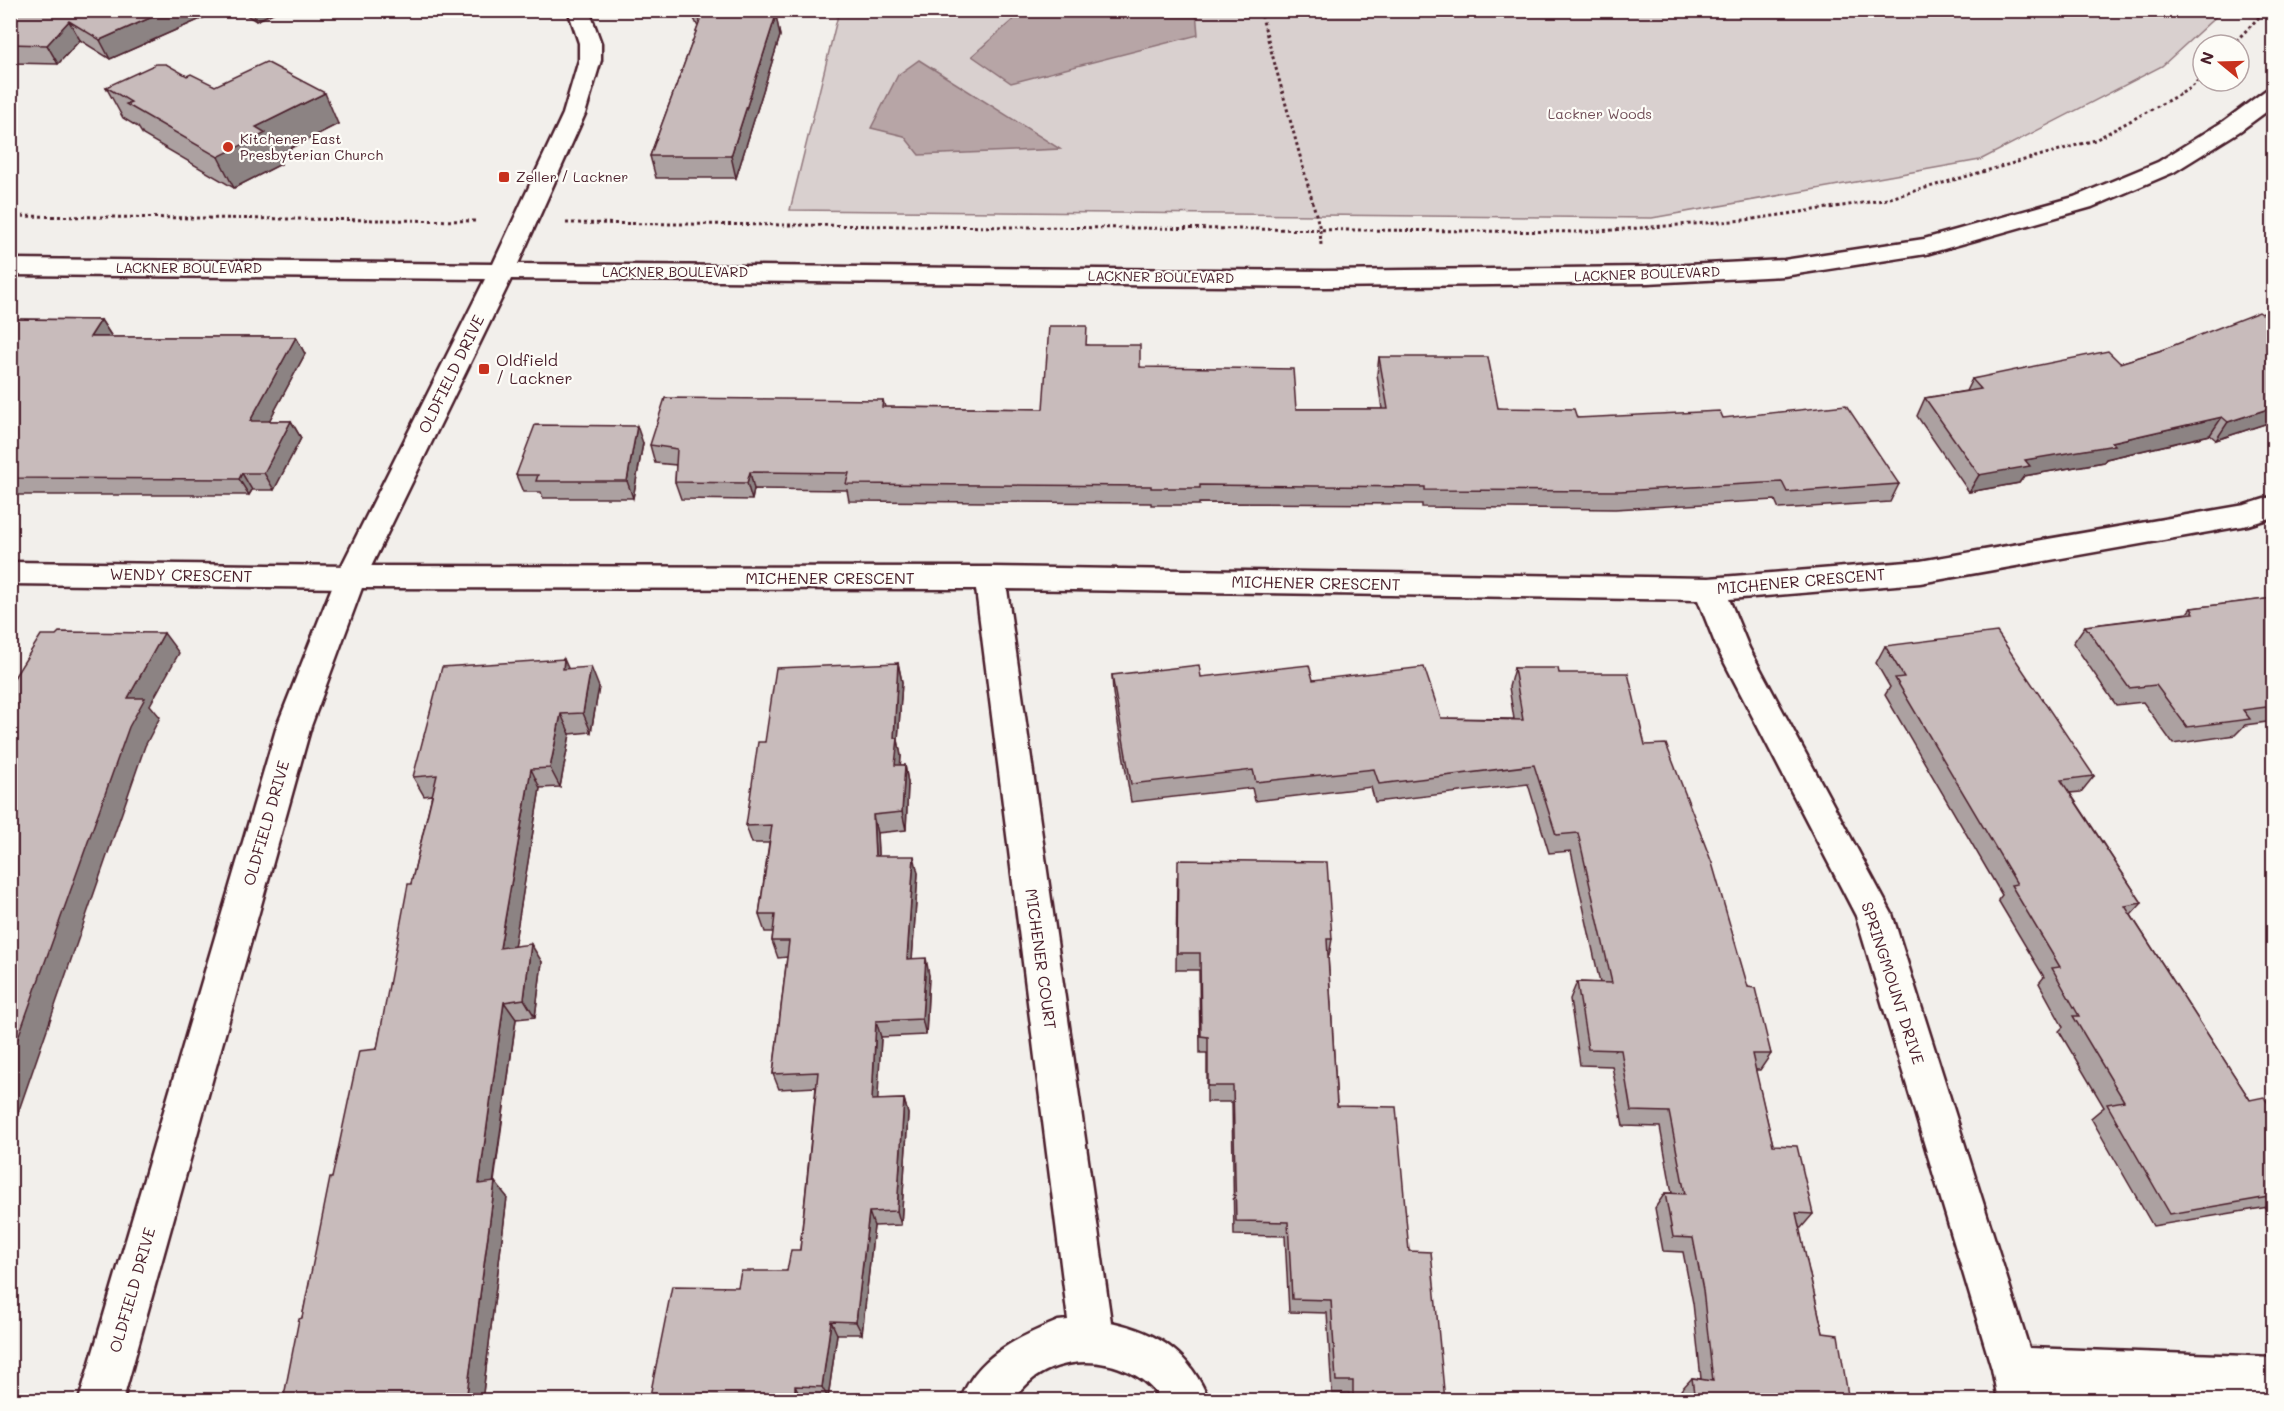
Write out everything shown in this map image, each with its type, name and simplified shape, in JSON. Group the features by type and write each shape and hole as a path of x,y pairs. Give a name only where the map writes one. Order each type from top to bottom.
{"street":[{"name":"OLDFIELD DRIVE","path":"100,1401 294,726 351,577 502,271 582,92 590,60 590,43 579,10"},
{"name":"LACKNER BOULEVARD","path":"10,267 1324,279 1647,275 1784,268 1926,246 2083,202 2156,171 2232,126 2274,94"},
{"name":"MICHENER CRESCENT","path":"351,577 990,578 1709,589 1920,572 2248,515 2274,506"},
{"name":"WENDY CRESCENT","path":"10,573 351,577"},
{"name":"MICHENER COURT","path":"990,578 1092,1340"},
{"name":"SPRINGMOUNT DRIVE","path":"1709,589 1733,648 1874,914 2017,1385"},
{"path":"983,1401 987,1393 1019,1362 1058,1343 1092,1340 1134,1349 1169,1372 1187,1401"},
{"path":"2017,1385 2118,1375 2274,1378"}],"path":[{"path":"1260,10 1320,229 1324,279"},
{"path":"2244,33 2266,10"},
{"path":"562,223 1585,232 1746,220 1883,200 2095,140 2191,88"},
{"path":"10,216 478,221"}],"green space":[{"name":"Lackner Woods","path":"839,11 2222,11 2198,33 2191,33 2191,39 2162,66 1980,160 1652,218 790,210"}],"shaded area":[{"path":"1024,10 1196,11 1198,35 1011,83 972,56"},
{"path":"919,60 1060,149 919,155 904,136 871,128 898,75"}],"building":[{"path":"10,10 168,10 100,40 69,21 47,45 10,44"},
{"path":"695,10 774,10 776,15 731,156 650,156 700,21"},
{"path":"266,62 325,93 256,127 266,133 218,157 126,104 131,102 106,87 156,64 166,64 187,76 191,74 215,86"},
{"path":"2274,308 2274,407 2228,422 2222,417 2112,442 2115,445 2025,460 2030,466 1979,475 1925,398 1981,389 1972,379 2108,351 2120,363 2159,351"},
{"path":"10,319 101,320 90,337 296,337 250,421 291,421 264,473 242,473 239,479 10,478"},
{"path":"1049,326 1087,326 1086,345 1140,345 1140,367 1293,369 1296,409 1388,409 1379,357 1488,357 1498,408 1574,409 1577,418 1720,411 1723,418 1846,405 1899,484 1787,492 1782,482 1620,491 1200,485 1200,488 1151,488 1151,486 846,484 849,473 750,472 747,483 675,482 677,449 650,445 665,398 883,400 882,407 1043,409"},
{"path":"535,425 637,426 627,481 536,481 538,475 516,475"},
{"path":"2274,598 2274,706 2243,710 2250,719 2187,727 2156,685 2129,688 2085,626 2194,613 2191,608"},
{"path":"59,632 164,633 128,698 145,698 129,727 10,1060 10,684 41,635 56,635"},
{"path":"1997,632 2094,776 2061,780 2142,903 2125,906 2250,1100 2264,1097 2274,1112 2274,1196 2170,1214 2107,1104 2124,1101 2073,1016 2079,1016 2052,968 2060,967 2011,885 2017,884 1895,678 1904,677 1885,646"},
{"path":"564,659 563,669 591,667 583,713 561,714 550,768 531,769 500,948 531,944 524,999 504,1002 479,1184 495,1182 466,1401 283,1401 359,1051 377,1049 408,884 411,884 437,775 413,777 442,667"},
{"path":"898,663 894,738 898,738 895,765 905,765 902,812 873,815 875,856 914,856 907,959 926,958 922,1019 876,1021 872,1100 904,1099 897,1211 869,1212 856,1322 831,1321 822,1387 795,1386 795,1401 649,1401 672,1286 738,1287 741,1271 787,1271 791,1250 800,1250 818,1072 773,1074 789,941 772,941 775,915 759,915 772,825 746,826 758,742 765,742 776,668"},
{"path":"1199,665 1201,677 1309,665 1313,680 1424,667 1441,718 1523,720 1514,668 1558,668 1559,673 1628,673 1645,745 1666,744 1712,863 1748,987 1755,988 1771,1054 1752,1054 1773,1145 1797,1146 1813,1214 1796,1213 1823,1333 1838,1335 1849,1401 1695,1401 1692,1378 1713,1381 1703,1290 1693,1238 1673,1237 1665,1193 1685,1194 1669,1112 1631,1111 1621,1050 1588,1049 1577,982 1612,983 1578,833 1556,835 1534,765 1379,784 1374,769 1256,782 1253,770 1131,784 1112,675"},
{"path":"1178,860 1327,862 1332,939 1327,939 1337,1106 1396,1107 1409,1251 1431,1252 1445,1401 1353,1401 1353,1381 1336,1381 1331,1300 1292,1299 1288,1222 1236,1221 1233,1086 1208,1086 1208,1037 1201,1036 1200,953 1177,953"}],"place":[{"name":"Kitchener East Presbyterian Church","path":"228,147"},
{"name":"Zeller / Lackner","path":"504,177"},
{"name":"Oldfield / Lackner","path":"484,369"}]}
